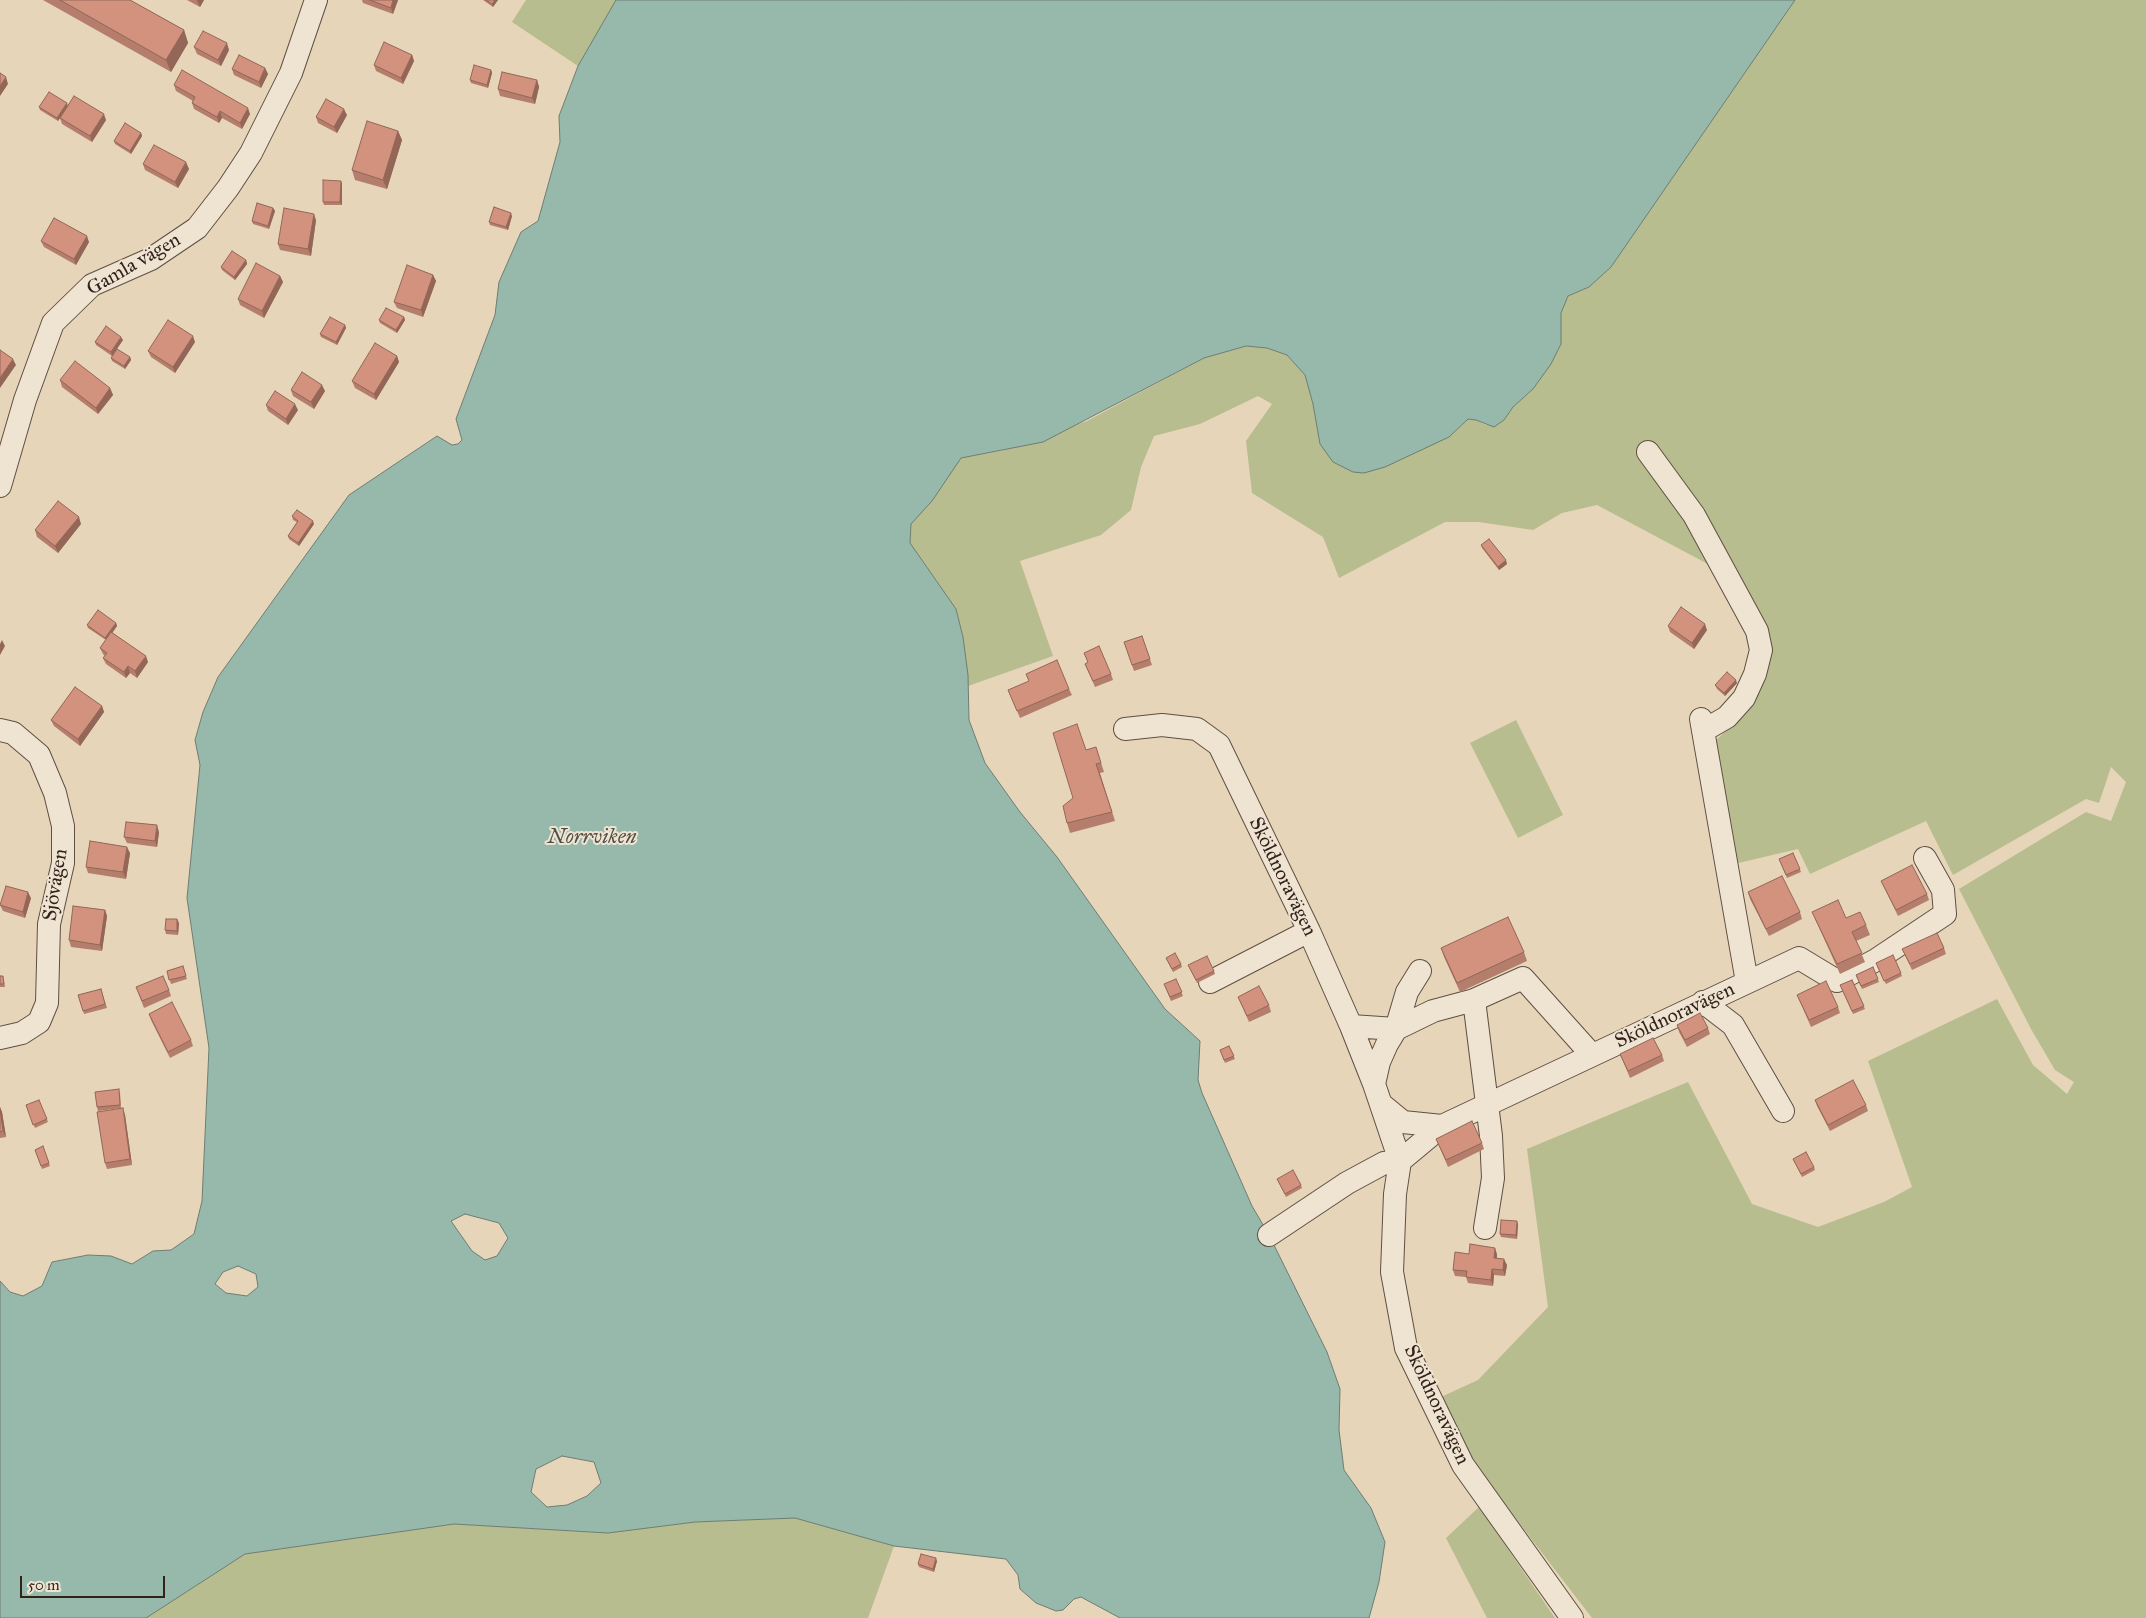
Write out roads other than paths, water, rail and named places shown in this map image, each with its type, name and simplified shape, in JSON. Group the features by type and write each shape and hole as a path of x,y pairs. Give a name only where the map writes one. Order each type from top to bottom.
{"street":[{"name":"Gamla vägen","path":"0,486 25,400 53,323 92,285 151,259 197,228 228,188 251,153 291,73 316,0"},
{"name":"Sköldnoravägen","path":"1400,1161 1442,1126 1746,982 1702,725 1727,717 1744,698 1756,674 1761,650 1758,631 1694,515 1648,452"},
{"name":"Sköldnoravägen","path":"1125,729 1162,724 1197,729 1219,746 1309,931 1351,1026 1378,1094 1400,1161 1395,1194 1392,1272 1406,1348 1463,1465 1572,1618"},
{"name":"Sjövägen","path":"0,730 13,733 39,755 55,793 63,826 63,863 49,924 47,1003 39,1022 22,1033 0,1038"},
{"path":"1746,982 1799,958 1837,981 1876,960 1946,914 1943,890 1925,858"},
{"path":"1210,982 1309,931"},
{"path":"1378,1094 1379,1062 1396,1030 1407,992 1420,972"},
{"path":"1351,1026 1396,1030 1433,1011 1474,1000 1523,978 1592,1055"},
{"path":"1474,1000 1491,1136 1493,1178 1485,1228"},
{"path":"1703,1002 1733,1025 1783,1111"},
{"name":"Sköldnoravägen","path":"1378,1094 1403,1122 1442,1126"},
{"path":"1269,1235 1347,1183 1384,1163 1400,1161"}],"water":[{"name":"Norrviken","path":"616,0 1795,0 1611,267 1589,287 1568,296 1561,313 1561,344 1551,364 1533,389 1513,407 1504,420 1494,427 1468,419 1449,437 1385,467 1364,473 1353,472 1333,462 1320,444 1313,404 1305,375 1287,355 1267,348 1246,346 1204,358 1043,442 961,458 932,501 911,524 910,543 956,609 963,637 968,675 969,720 985,763 1020,812 1057,857 1165,1009 1200,1041 1198,1080 1202,1093 1252,1206 1269,1235 1327,1352 1340,1389 1339,1430 1344,1470 1371,1508 1385,1542 1379,1582 1369,1618 1120,1618 1081,1597 1074,1599 1063,1610 1056,1611 1036,1603 1020,1589 1018,1575 1006,1559 894,1546 795,1518 695,1522 608,1533 454,1524 245,1554 146,1618 0,1618 0,1281 10,1292 23,1296 42,1286 52,1262 88,1255 111,1256 132,1264 153,1251 171,1250 194,1234 202,1201 209,1048 187,898 200,765 195,740 203,712 218,677 349,495 437,436 452,445 458,444 462,440 456,419 495,315 499,282 521,232 538,221 560,142 559,116 578,66","holes":["465,1214 499,1223 508,1238 497,1256 485,1260 472,1251 451,1221","238,1266 256,1274 258,1287 247,1296 226,1293 215,1284 223,1272","562,1456 594,1462 601,1483 587,1496 567,1505 547,1507 531,1492 536,1469"]}]}
